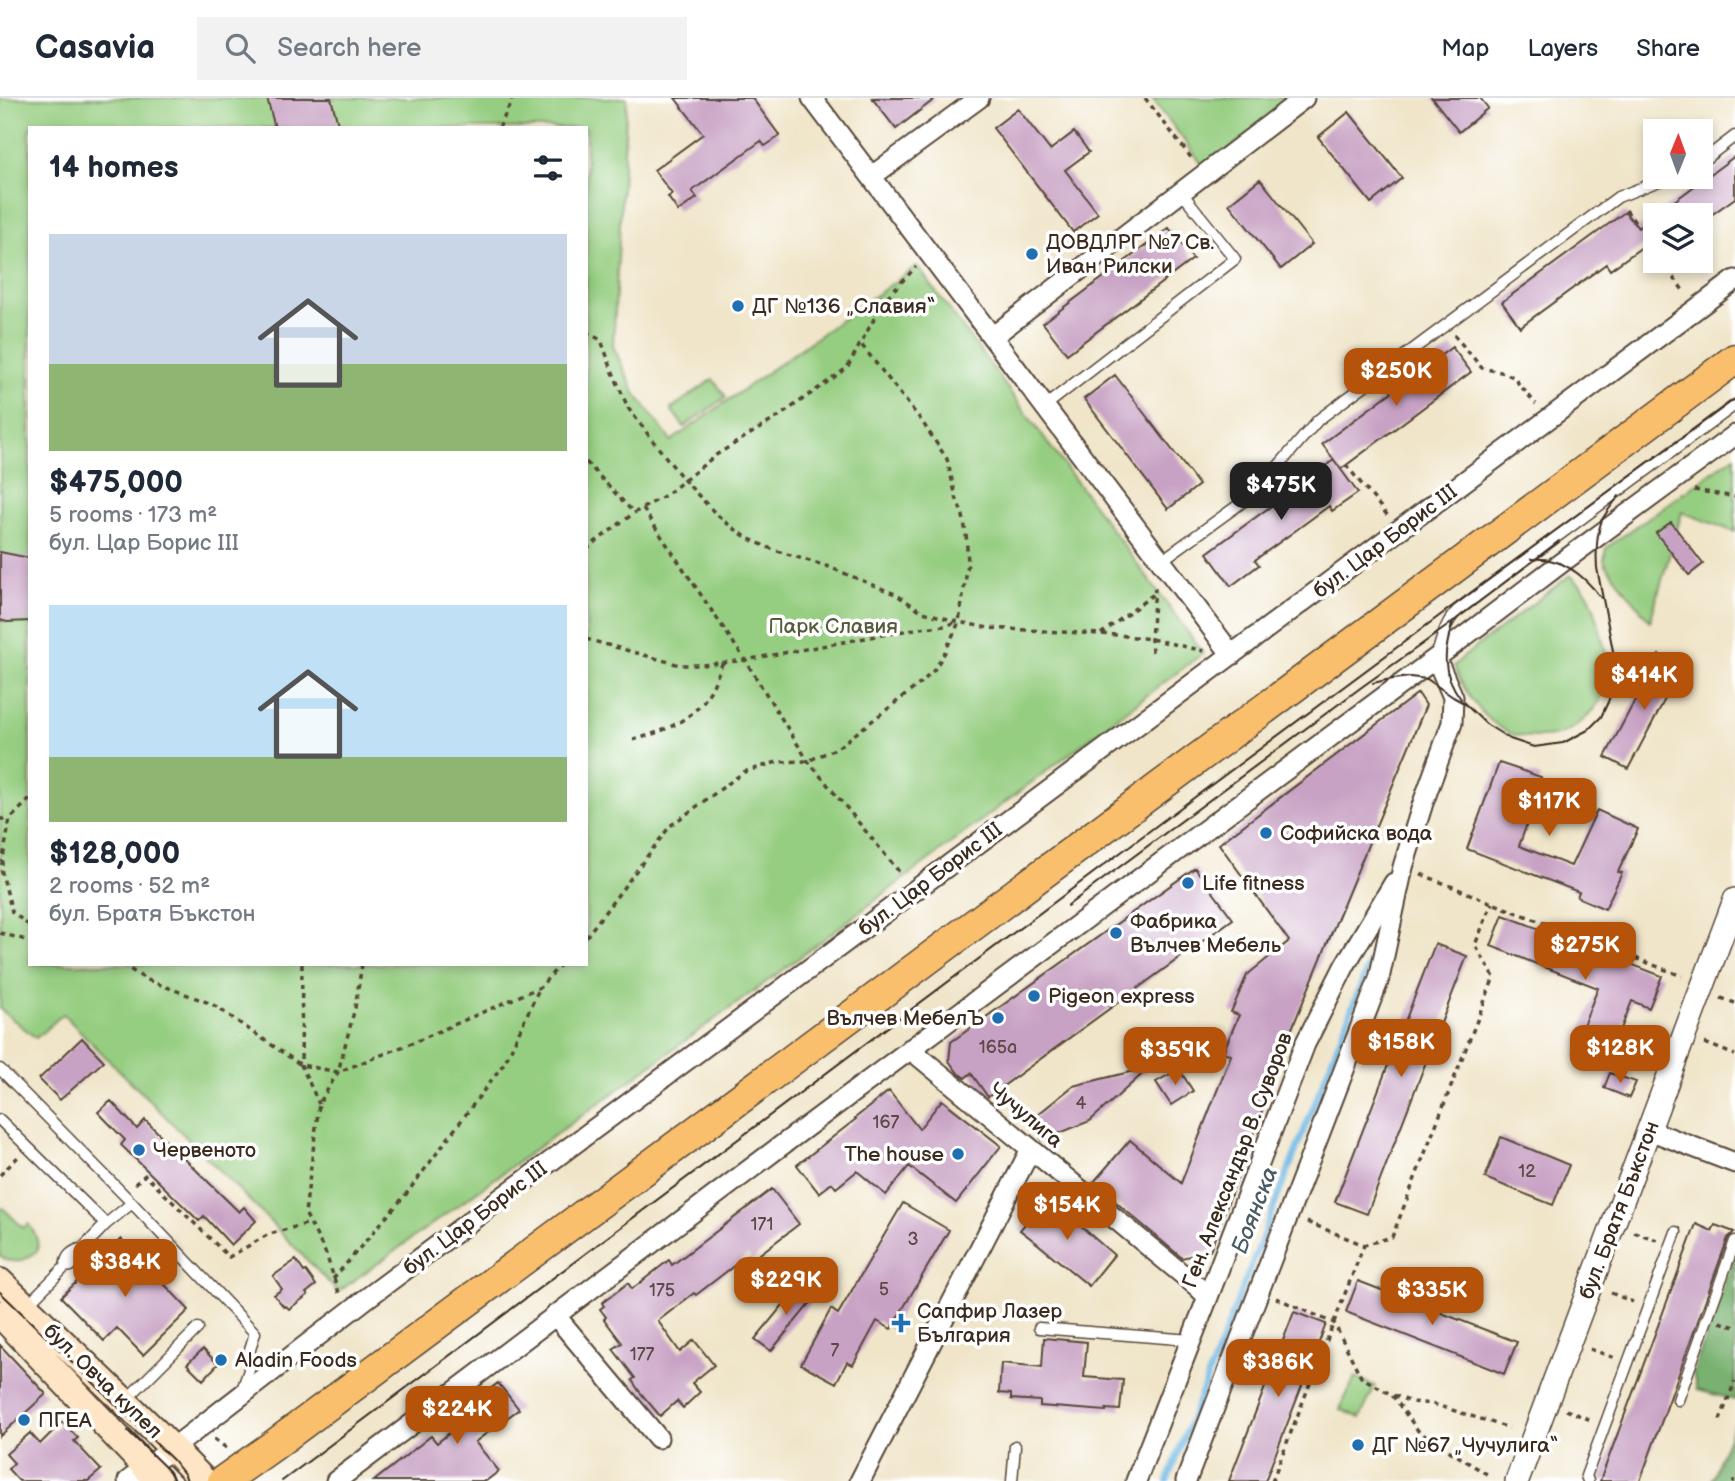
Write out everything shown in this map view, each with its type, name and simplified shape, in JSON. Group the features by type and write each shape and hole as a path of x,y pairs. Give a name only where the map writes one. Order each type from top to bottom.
{"main road":[{"path":"223,1481 1735,359"},
{"name":"бул. Овча купел","path":"0,1282 13,1315 144,1476"},
{"name":"бул. Овча купел","path":"13,1315 124,1402 204,1481"}],"street":[{"path":"813,98 1232,654"},
{"path":"872,177 979,98"},
{"path":"992,337 1304,98"},
{"name":"бул. Цар Борис III","path":"144,1476 173,1448 367,1298 1735,280"},
{"path":"336,1481 910,1049 1735,435"},
{"name":"Ген. Александър В. Суворов","path":"1186,1481 1379,979 1403,867 1452,723 1453,697 1436,659"},
{"name":"Ген. Александър В. Суворов","path":"1136,1481 1305,1044 1345,965 1403,867"},
{"name":"бул. Братя Бъкстон","path":"1517,1481 1735,900"},
{"name":"Чучулига","path":"910,1049 1208,1297"},
{"path":"1649,1130 1735,1163"},
{"path":"860,1481 1031,1149"},
{"path":"555,1315 658,1438"}],"lane":[{"path":"1713,153 1735,136"},
{"path":"1160,559 1255,493 1318,420 1617,197 1643,187"},
{"path":"1045,406 1235,259 1182,192"},
{"path":"1436,659 1446,627 1458,610 1735,405"},
{"path":"0,1069 255,1333 248,1356 249,1370 240,1396"},
{"path":"0,1120 106,1224"},
{"path":"13,1315 65,1267 73,1250 83,1248 106,1224 132,1203"},
{"path":"1588,1481 1586,1476 1676,1232"},
{"path":"1678,1400 1735,1241"},
{"path":"124,1402 198,1328"},
{"path":"1039,1328 1192,1340"},
{"path":"1012,1481 1015,1446"}],"path":[{"path":"500,126 513,98"},
{"path":"1145,98 1204,175"},
{"path":"1617,197 1639,228"},
{"path":"588,548 634,513 666,495 716,455 778,417 847,368 884,299 929,253"},
{"path":"1670,273 1688,298"},
{"path":"1445,325 1482,368 1513,377 1540,409"},
{"path":"588,333 601,340 628,408 684,480 714,512 749,539 895,594 923,612 959,622 1019,631 1151,639 1211,653"},
{"path":"588,934 670,826 744,772 777,762 808,761 837,748 934,670 959,622 968,549 963,516 947,459 921,420 860,344"},
{"path":"588,464 634,513"},
{"path":"1346,465 1391,520"},
{"path":"1685,489 1735,497"},
{"path":"643,509 745,660 808,761 914,891"},
{"path":"1152,652 1151,639 1160,559"},
{"path":"1101,634 1155,593"},
{"path":"588,640 680,665 702,665 745,660 959,622"},
{"path":"633,740 668,729 700,706 711,691 723,662"},
{"path":"28,801 10,819 1,869 12,912 28,924"},
{"path":"0,819 10,819"},
{"path":"1403,867 1682,975"},
{"path":"1288,1214 1364,1245 1392,1237 1494,976 1475,945 1492,903"},
{"path":"0,933 28,940"},
{"path":"125,966 145,979 212,1004 301,1065 338,1072 540,987"},
{"path":"302,966 301,1065 319,1104"},
{"path":"339,1293 326,1254 305,1213 319,1104 338,1072 355,1008 362,966"},
{"path":"333,1279 407,1193 505,1062 540,987 559,966"},
{"path":"1720,997 1735,1003"},
{"path":"1703,1042 1735,1055"},
{"path":"0,1175 28,1147"},
{"path":"145,1175 229,1256 269,1234 310,1223"},
{"path":"1635,1232 1654,1239"},
{"path":"1272,1481 1364,1245"},
{"path":"1259,1290 1334,1323 1361,1377 1392,1395 1411,1402 1433,1404 1509,1428"},
{"path":"1609,1292 1630,1301"},
{"path":"1588,1348 1628,1362"},
{"path":"1720,1420 1735,1381"},
{"path":"1392,1395 1419,1432 1490,1476"},
{"path":"1564,1410 1605,1425"},
{"path":"206,1436 233,1452"}],"green space":[{"name":"Парк Славия","path":"0,98 627,98 613,346 635,393 671,441 917,266 1203,653 776,975 338,1292 63,1014 36,1038 0,1009"},
{"path":"1152,98 1294,98 1205,168"},
{"path":"713,379 726,397 684,427 671,409"},
{"path":"1735,456 1735,532 1682,512 1650,621 1607,567 1604,560 1606,548"},
{"path":"1570,575 1586,591 1593,603 1608,666 1603,692 1589,715 1568,731 1542,737 1510,733 1497,726 1481,711 1468,694 1454,666"},
{"path":"3,1208 23,1228 28,1224 33,1230 38,1250 29,1257 10,1261 0,1256 0,1211"},
{"path":"1735,1254 1735,1400 1697,1390 1693,1373"},
{"path":"1355,1377 1375,1386 1360,1418 1340,1409"},
{"path":"1735,1422 1735,1481 1711,1481"}],"building":[{"path":"267,98 331,98 338,126 274,126"},
{"path":"675,98 752,98 780,136 765,146 761,141 692,191 697,198 678,211 668,197 672,194 654,170 703,134"},
{"path":"872,98 936,98 896,129"},
{"path":"1432,98 1480,98 1488,108 1459,132"},
{"path":"1018,109 1050,150 1074,132 1089,152 1065,170 1098,213 1073,232 993,128"},
{"path":"1349,112 1402,178 1371,203 1318,137"},
{"path":"1735,156 1735,198 1713,214 1713,203 1672,203 1691,189 1713,189 1713,172"},
{"path":"1260,179 1312,244 1281,269 1229,204"},
{"path":"1625,212 1638,228 1643,224 1643,246 1610,270 1606,264 1520,327 1502,302"},
{"path":"1169,228 1193,259 1067,354 1043,323"},
{"path":"1452,347 1471,372 1341,469 1322,444"},
{"path":"1115,375 1199,485 1168,509 1084,399"},
{"path":"1334,460 1358,493 1332,511 1329,506 1255,560 1259,565 1231,586 1207,553"},
{"path":"1671,522 1703,564 1689,575 1656,533"},
{"path":"0,552 28,558 28,621 0,620"},
{"path":"1659,655 1682,667 1628,769 1605,757"},
{"path":"1418,693 1426,705 1264,1096 1267,1097 1210,1251 1182,1258 1093,1183 1130,1140 1181,1183 1231,1055 1223,1052 1239,1015 1231,1012 1247,975 1289,941 1219,844"},
{"path":"1499,763 1541,777 1538,785 1556,791 1548,816 1532,810 1519,846 1571,866 1597,810 1638,829 1605,909 1577,897 1579,892 1467,849"},
{"path":"1195,868 1233,919 988,1097 971,1073 965,1078 958,1073 949,1061 951,1042"},
{"path":"1503,915 1662,976 1649,1008 1632,1001 1605,1069 1575,1057 1583,1035 1580,1033 1598,988 1491,946"},
{"path":"1435,944 1467,956 1367,1214 1335,1202"},
{"path":"82,1038 104,1061 60,1100 39,1079"},
{"path":"1150,1067 1090,1121 1042,1140 1031,1120 1073,1086"},
{"path":"1179,1069 1193,1091 1171,1105 1156,1082"},
{"path":"1610,1073 1636,1082 1629,1098 1604,1088"},
{"path":"889,1091 919,1129 942,1100 1001,1146 956,1203 909,1166 886,1195 857,1171 836,1188 832,1183 819,1193 797,1165"},
{"path":"111,1101 137,1129 145,1120 239,1212 244,1207 256,1221 231,1245 204,1216 199,1221 121,1145 125,1140 98,1112"},
{"path":"1501,1137 1569,1165 1553,1205 1485,1178"},
{"path":"772,1189 799,1224 752,1260 748,1255 658,1321 680,1352 694,1340 714,1365 692,1383 700,1392 683,1408 677,1401 660,1416 639,1391 632,1380 635,1378 613,1349 622,1343 604,1319 606,1317 600,1309 604,1306 602,1303 628,1283 632,1289 669,1260 672,1265"},
{"path":"1047,1197 1114,1255 1089,1286 1020,1230"},
{"path":"903,1203 949,1230 891,1329 877,1321 853,1365 847,1362 836,1383 801,1364 831,1309 838,1314"},
{"path":"1696,1224 1712,1231 1715,1225 1734,1232 1728,1238 1640,1481 1600,1481"},
{"path":"121,1239 189,1310 143,1355 117,1328 104,1341 61,1297"},
{"path":"296,1260 316,1285 306,1293 308,1295 289,1309 274,1295 282,1289 273,1276"},
{"path":"1358,1281 1517,1342 1504,1374 1346,1312"},
{"path":"801,1283 816,1296 771,1351 755,1339"},
{"path":"1294,1312 1326,1324 1265,1481 1229,1481"},
{"path":"1044,1338 1087,1342 1084,1377 1123,1380 1120,1410 1040,1406 1040,1401 1011,1399 1011,1394 999,1393 1001,1363 1042,1367"},
{"path":"0,1345 46,1394 0,1436"},
{"path":"203,1349 218,1364 203,1380 187,1364"},
{"path":"498,1383 519,1409 475,1442 499,1471 486,1481 374,1481 431,1436 437,1443 468,1418 463,1410"},
{"path":"62,1422 78,1438 74,1441 101,1470 88,1481 19,1481 8,1469 14,1463 6,1454 30,1433 40,1444"}],"waterway":[{"name":"Боянска","path":"1167,1481 1374,951"}],"tram line":[{"path":"282,1481 1168,817 1735,399"},
{"path":"1373,683 1410,677 1427,679 1464,703 1486,724 1510,739 1534,747 1563,743 1588,730 1601,717 1614,684 1616,670 1597,568 1597,550 1602,520 1619,496"},
{"path":"1067,906 1559,541"},
{"path":"1531,559 1552,561 1571,569 1601,598"},
{"path":"1453,621 1446,662 1454,689 1461,699"},
{"path":"0,1292 173,1460 187,1481"},
{"path":"128,1431 169,1471 174,1481"}],"place":[{"name":"ДОВДЛРГ №7 Св. Иван Рилски","path":"1032,254"},
{"name":"ДГ №136 „Славия“","path":"738,306"},
{"name":"Софийска вода","path":"1266,833"},
{"name":"Life fitness","path":"1188,883"},
{"name":"Фабрика Вълчев Мебель","path":"1116,933"},
{"name":"Pigeon express","path":"1034,996"},
{"name":"Вълчев МебелЪ","path":"998,1018"},
{"name":"Червеното","path":"139,1150"},
{"name":"The house","path":"958,1154"},
{"name":"Сапфир Лазер България","path":"901,1323"},
{"name":"Aladin Foods","path":"221,1360"},
{"name":"ПГЕА","path":"24,1420"},
{"name":"ДГ №67 „Чучулига“","path":"1358,1445"}]}
